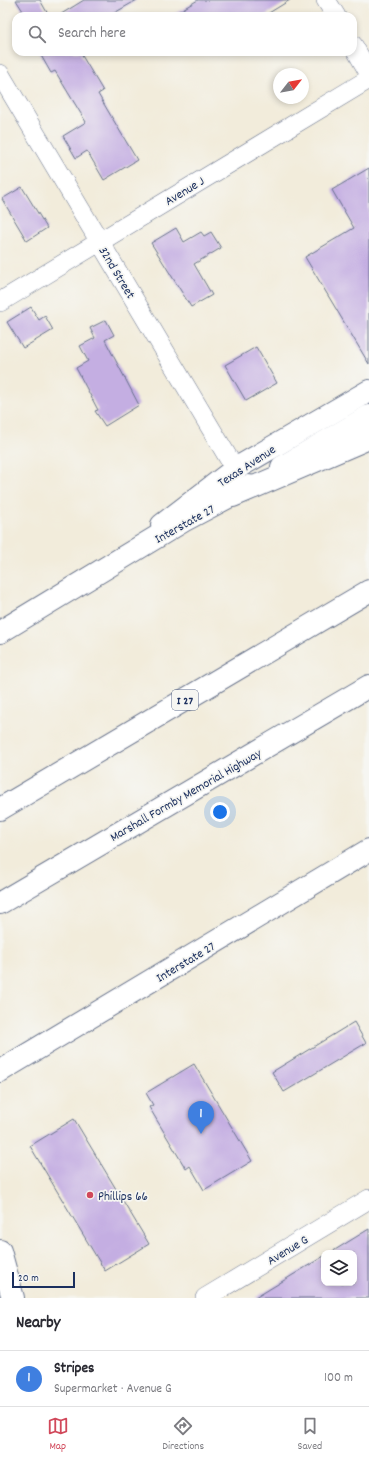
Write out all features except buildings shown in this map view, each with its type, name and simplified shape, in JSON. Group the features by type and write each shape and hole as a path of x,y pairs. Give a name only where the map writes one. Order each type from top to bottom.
{"main road":[{"name":"Texas Avenue","path":"110,565 235,469 369,391"},
{"name":"Interstate 27","path":"0,632 183,521 233,496 369,416"},
{"path":"233,496 369,438"},
{"name":"I 27","path":"0,809 369,591"},
{"name":"Marshall Formby Memorial Highway","path":"0,903 369,686"},
{"name":"Interstate 27","path":"2,1070 369,850"},
{"path":"0,1251 13,1298"},
{"path":"0,1282 10,1298"},
{"path":"0,1292 6,1298"}],"street":[{"path":"326,0 334,12"},
{"path":"357,52 369,72"},
{"name":"32nd Street","path":"0,74 235,469"},
{"name":"Avenue J","path":"0,302 369,79"},
{"name":"Avenue G","path":"205,1298 369,1199"}],"place":[{"name":"Stripes","path":"201,1134"},
{"name":"Phillips 66","path":"90,1195"}]}
